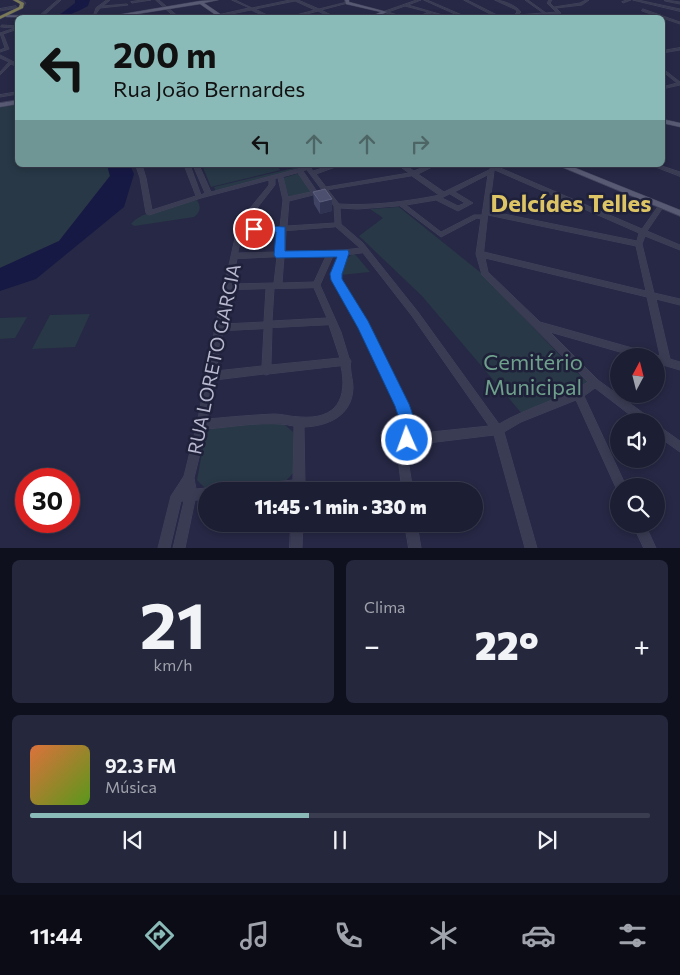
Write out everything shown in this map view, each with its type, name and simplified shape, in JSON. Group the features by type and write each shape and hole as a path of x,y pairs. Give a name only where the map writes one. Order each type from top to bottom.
{"highway":[{"path":"2,17 22,6 22,4 15,0"},
{"path":"2,17 16,8 16,4 7,1"}],"main road":[{"path":"121,15 198,1 216,0"},
{"path":"198,1 219,15"},
{"path":"347,2 386,12"},
{"path":"378,15 386,12"},
{"path":"2,17 15,17"},
{"path":"2,17 15,18"},
{"path":"0,105 15,102"},
{"path":"665,122 680,125"},
{"path":"566,167 680,213"}],"street":[{"path":"20,0 25,3 22,6"},
{"path":"43,15 60,0"},
{"path":"93,15 109,0"},
{"path":"132,2 150,0"},
{"path":"157,0 175,15"},
{"path":"233,0 266,15"},
{"path":"225,15 295,0 330,15"},
{"path":"386,12 420,0"},
{"path":"425,0 461,15"},
{"path":"465,0 499,15"},
{"path":"496,0 517,10 519,12 514,15"},
{"path":"526,0 545,13"},
{"path":"524,15 559,13 549,5 548,3 551,0"},
{"path":"553,8 581,4 588,0"},
{"path":"622,2 630,0"},
{"path":"634,0 680,10"},
{"path":"666,0 680,3"},
{"path":"298,15 347,2"},
{"path":"100,7 127,5"},
{"path":"406,5 442,15"},
{"path":"0,10 16,8"},
{"path":"424,15 445,8"},
{"path":"644,10 658,15"},
{"path":"386,12 393,15"},
{"path":"665,18 680,23"},
{"path":"2,26 15,27"},
{"path":"0,51 7,50 1,34 15,28"},
{"path":"665,52 680,49"},
{"path":"0,56 15,64"},
{"path":"0,63 11,62"},
{"path":"0,74 11,62"},
{"path":"665,72 680,84"},
{"path":"665,87 680,84"},
{"path":"0,96 15,94"},
{"path":"140,167 149,213 199,197 300,171 324,167"},
{"path":"188,167 199,197"},
{"path":"197,167 209,195"},
{"path":"403,167 457,208 470,202 449,191"},
{"path":"324,189 412,174 428,167"},
{"path":"660,167 680,174"},
{"path":"336,206 357,207 401,204 440,196 494,168"},
{"path":"494,168 482,215 480,254 483,268 491,280 595,382 636,413"},
{"path":"494,168 680,248"},
{"path":"309,169 336,206 338,225 365,250 498,430 531,548"},
{"path":"286,200 315,193 300,171"},
{"path":"266,371 267,325 280,255 286,200 276,178"},
{"name":"RUA LORETO GARCIA","path":"164,548 177,496 189,478 202,424 219,328 240,229 244,220 276,178"},
{"path":"257,182 269,189"},
{"path":"401,204 436,232 445,234 482,215"},
{"path":"464,206 482,215 639,244"},
{"path":"659,348 639,244 643,232 661,206"},
{"path":"240,229 282,229 338,225"},
{"path":"235,256 331,254 365,250"},
{"path":"344,253 336,274 337,280 363,325 407,418 404,466 405,482"},
{"path":"202,424 284,418 299,422 320,420 334,415 342,409 348,385 346,361 332,321 316,285 331,254"},
{"path":"480,254 680,302"},
{"path":"227,287 316,285"},
{"path":"219,328 332,321"},
{"path":"535,324 619,348"},
{"path":"210,376 346,361"},
{"path":"665,361 680,366"},
{"path":"407,440 498,430 517,419 578,394 595,382"},
{"path":"578,394 617,478"},
{"path":"298,482 299,422"},
{"path":"665,436 680,447"},
{"name":"RUA LORETO GARCIA","path":"180,548 191,495 189,478"},
{"path":"177,496 198,495"},
{"path":"296,548 297,532"},
{"path":"412,532 415,548"},
{"path":"642,533 650,548"}],"green space":[{"path":"15,104 15,167 108,167 110,176 59,241 0,268 0,107"},
{"path":"203,167 278,167 280,170 211,187"},
{"path":"298,167 305,169 216,192 214,187"},
{"path":"300,173 312,193 289,198 283,178"},
{"path":"197,200 200,209 194,217 134,226 131,224 143,215"},
{"name":"Cemitério Municipal","path":"399,207 480,272 575,371 589,382 585,393 523,415 422,296 359,236 383,218 370,209"},
{"path":"354,253 370,272 340,275 344,262"},
{"path":"90,314 75,347 32,349 50,315"},
{"path":"27,317 15,338 0,339 0,318"},
{"path":"220,424 284,424 293,432 294,472 285,482 199,482 197,480 205,436 210,429"}],"shaded area":[{"path":"75,0 90,0 88,6 79,11 69,15 58,15 62,13 75,3"},
{"path":"108,167 131,167 134,174 124,207 36,279 0,291 0,268 59,241 110,176"}],"building":[{"path":"325,189 332,199 320,202 313,192"}],"district":[{"name":"Delcídes Telles","path":"571,204"}],"route":[{"path":"254,229 282,229 280,255 344,253 336,274 337,280 363,325 402,404 407,418 407,440"}]}
